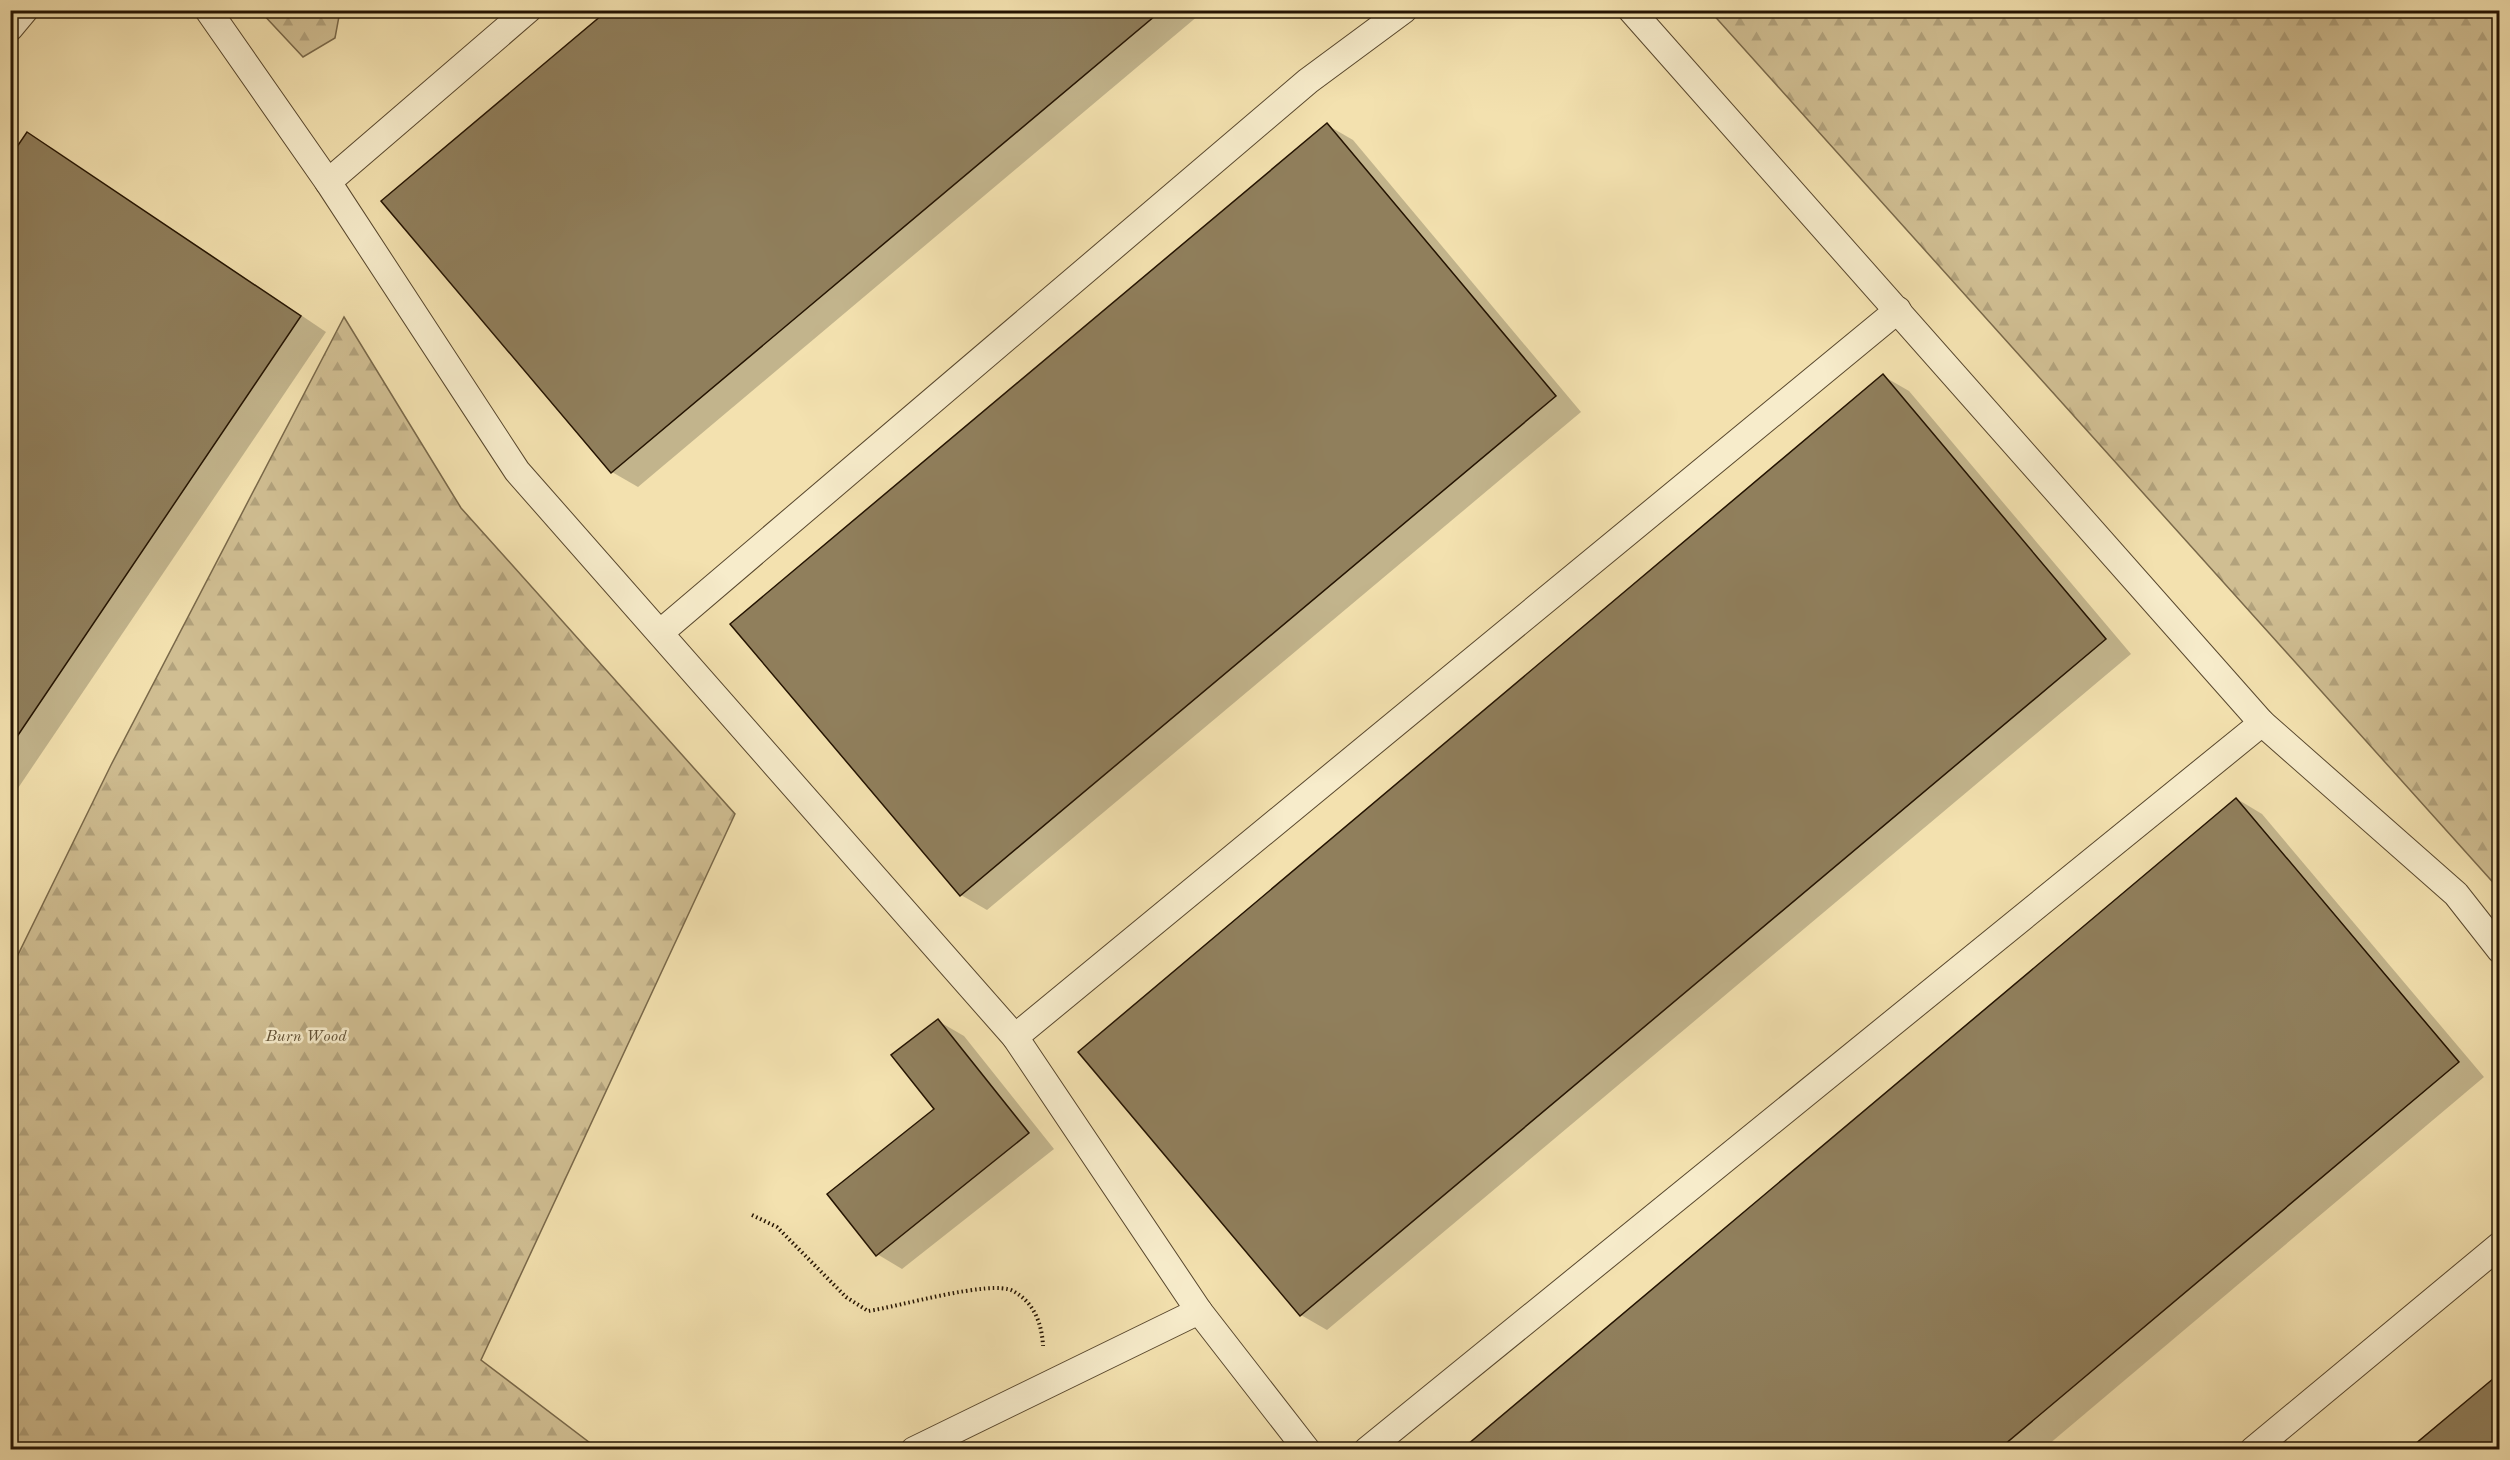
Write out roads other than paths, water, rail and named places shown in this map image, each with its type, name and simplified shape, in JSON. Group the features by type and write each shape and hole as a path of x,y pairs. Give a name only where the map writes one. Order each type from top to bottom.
{"lane":[{"path":"10,28 25,10"},
{"path":"208,10 328,182 517,471 1015,1037 1199,1311 1307,1449"},
{"path":"328,182 528,10"},
{"path":"661,632 1308,81 1404,10"},
{"path":"1631,10 2262,723 2456,894 2499,950"},
{"path":"1015,1037 1898,310"},
{"path":"1367,1449 2262,723"},
{"path":"2253,1449 2499,1245"},
{"path":"914,1449 1199,1311"}],"park label":[{"name":"Burn Wood","path":"306,1037"}]}
